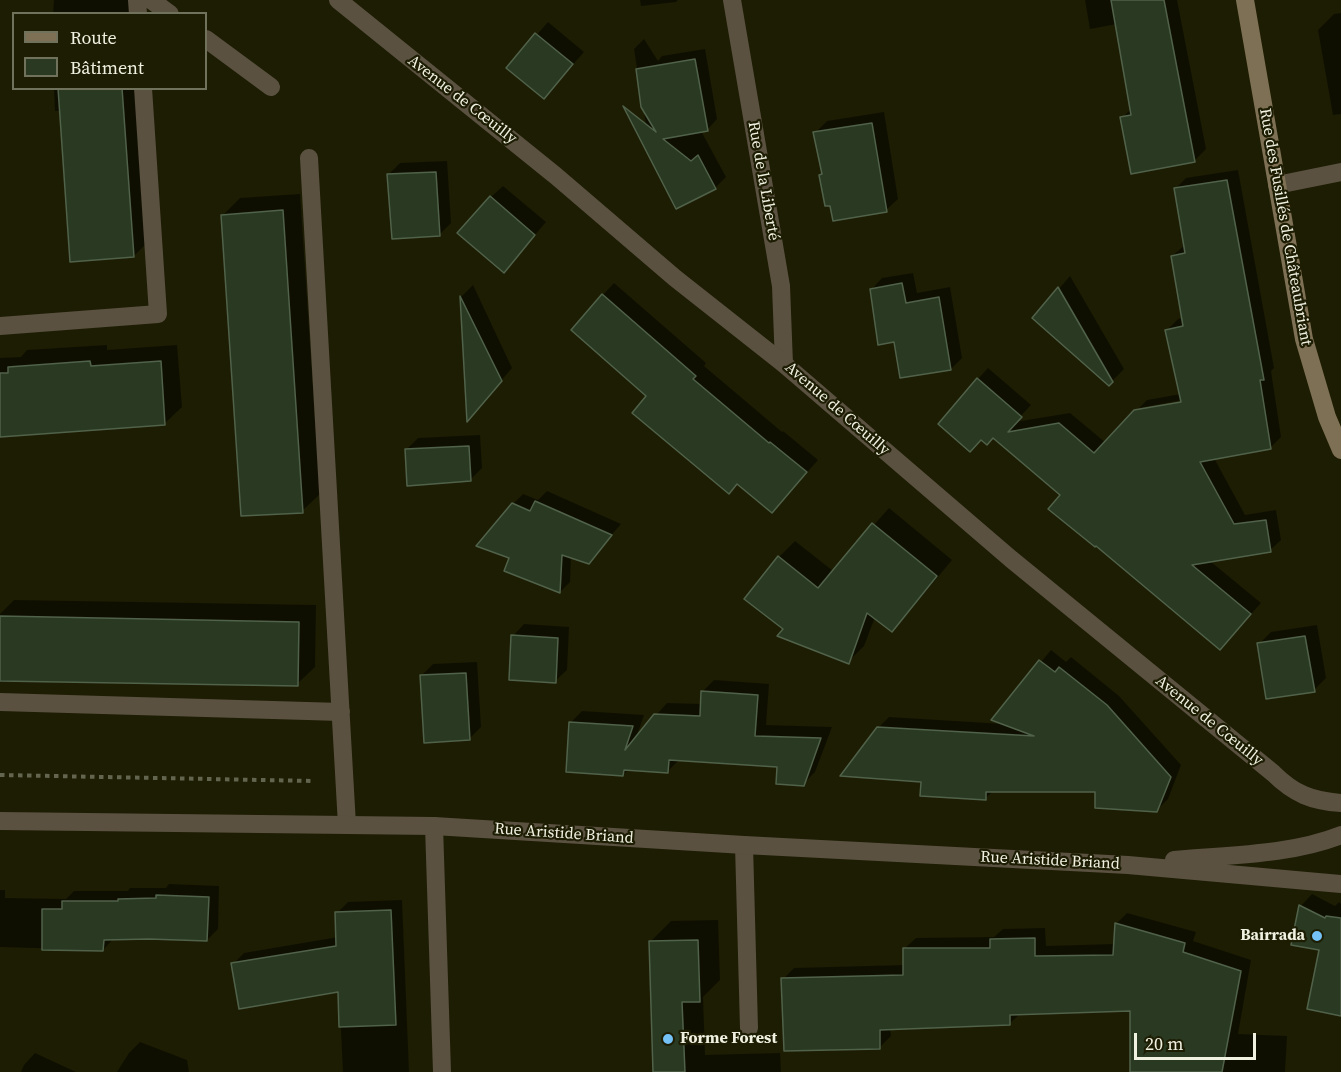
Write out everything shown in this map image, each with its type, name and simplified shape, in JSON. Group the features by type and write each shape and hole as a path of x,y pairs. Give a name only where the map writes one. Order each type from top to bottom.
{"main road":[{"name":"Rue des Fusillés de Châteaubriant","path":"1245,0 1304,339 1328,417 1341,450"}],"street":[{"path":"151,0 167,12"},
{"name":"Avenue de Cœuilly","path":"338,0 556,176 675,278 784,364 1011,559 1273,773 1287,787 1322,802 1341,803"},
{"name":"Rue de la Liberté","path":"732,0 781,286 784,364"},
{"path":"207,40 271,87"},
{"path":"0,326 158,314 143,90"},
{"path":"309,158 347,825"},
{"path":"1277,185 1341,172"},
{"path":"0,702 341,712"},
{"name":"Rue Aristide Briand","path":"0,821 434,826 744,846 1128,865 1341,884"},
{"path":"434,826 442,1072"},
{"name":"Rue Aristide Briand","path":"1128,865 1268,851 1324,842 1341,835"},
{"path":"744,846 749,1028"}],"path":[{"path":"0,775 345,781"}],"building":[{"path":"1111,0 1164,0 1195,162 1131,174 1120,117 1131,115"},
{"path":"535,33 573,64 544,99 506,68"},
{"path":"695,59 708,131 663,139 691,161 698,155 716,189 676,209 623,106 656,132 641,107 636,69"},
{"path":"58,90 122,90 134,257 70,262"},
{"path":"872,123 887,212 833,221 830,206 825,206 819,175 822,174 813,132"},
{"path":"436,172 440,236 392,239 387,174"},
{"path":"1227,180 1264,380 1260,380 1271,449 1200,462 1234,524 1266,520 1271,552 1192,565 1251,614 1220,650 1096,546 1048,509 1060,495 993,438 987,445 981,440 970,452 938,424 977,378 1022,417 1008,432 1059,423 1094,453 1134,410 1181,402 1165,330 1183,326 1171,256 1185,253 1174,188"},
{"path":"490,196 535,235 504,273 457,233"},
{"path":"283,210 303,513 241,516 221,215"},
{"path":"902,283 906,303 939,297 951,370 900,378 894,342 878,345 870,289"},
{"path":"1058,287 1113,382 1109,386 1032,318"},
{"path":"602,294 696,376 693,379 807,472 772,513 737,484 729,494 632,413 646,396 571,330"},
{"path":"460,296 502,381 467,422"},
{"path":"90,361 91,366 161,361 165,425 0,437 0,373 8,373 8,367"},
{"path":"469,446 471,481 407,486 405,449"},
{"path":"535,501 612,535 589,564 562,555 560,593 504,571 509,558 476,546 512,503 530,511"},
{"path":"872,523 937,576 892,632 867,613 849,664 777,636 783,629 744,599 778,556 818,588"},
{"path":"0,616 299,622 298,686 0,681"},
{"path":"511,635 558,638 556,683 509,680"},
{"path":"1305,636 1315,692 1266,699 1257,643"},
{"path":"1039,660 1055,672 1059,667 1107,705 1171,777 1157,812 1095,808 1095,792 986,792 986,800 920,796 921,782 840,776 877,727 1034,736 991,720"},
{"path":"466,673 470,740 424,743 420,675"},
{"path":"701,691 758,695 755,736 821,738 804,786 776,784 777,767 669,760 668,773 624,770 623,776 566,772 569,722 633,726 625,750 654,714 700,716"},
{"path":"156,895 209,897 207,941 104,940 103,951 42,950 42,909 62,909 62,901 118,901 118,899 156,898"},
{"path":"1299,905 1325,918 1326,916 1341,918 1341,1016 1307,1009 1319,950 1291,945"},
{"path":"391,910 396,1025 339,1027 338,992 239,1009 231,963 336,946 335,912"},
{"path":"1115,923 1185,943 1183,952 1241,971 1222,1072 1130,1072 1130,1011 1010,1015 1010,1025 880,1030 880,1049 784,1051 781,978 903,975 903,948 990,948 990,939 1035,938 1035,956 1113,955"},
{"path":"698,940 700,1002 682,1002 685,1072 653,1072 649,941"}],"place":[{"name":"Bairrada","path":"1317,936"},
{"name":"Forme Forest","path":"668,1039"}]}
